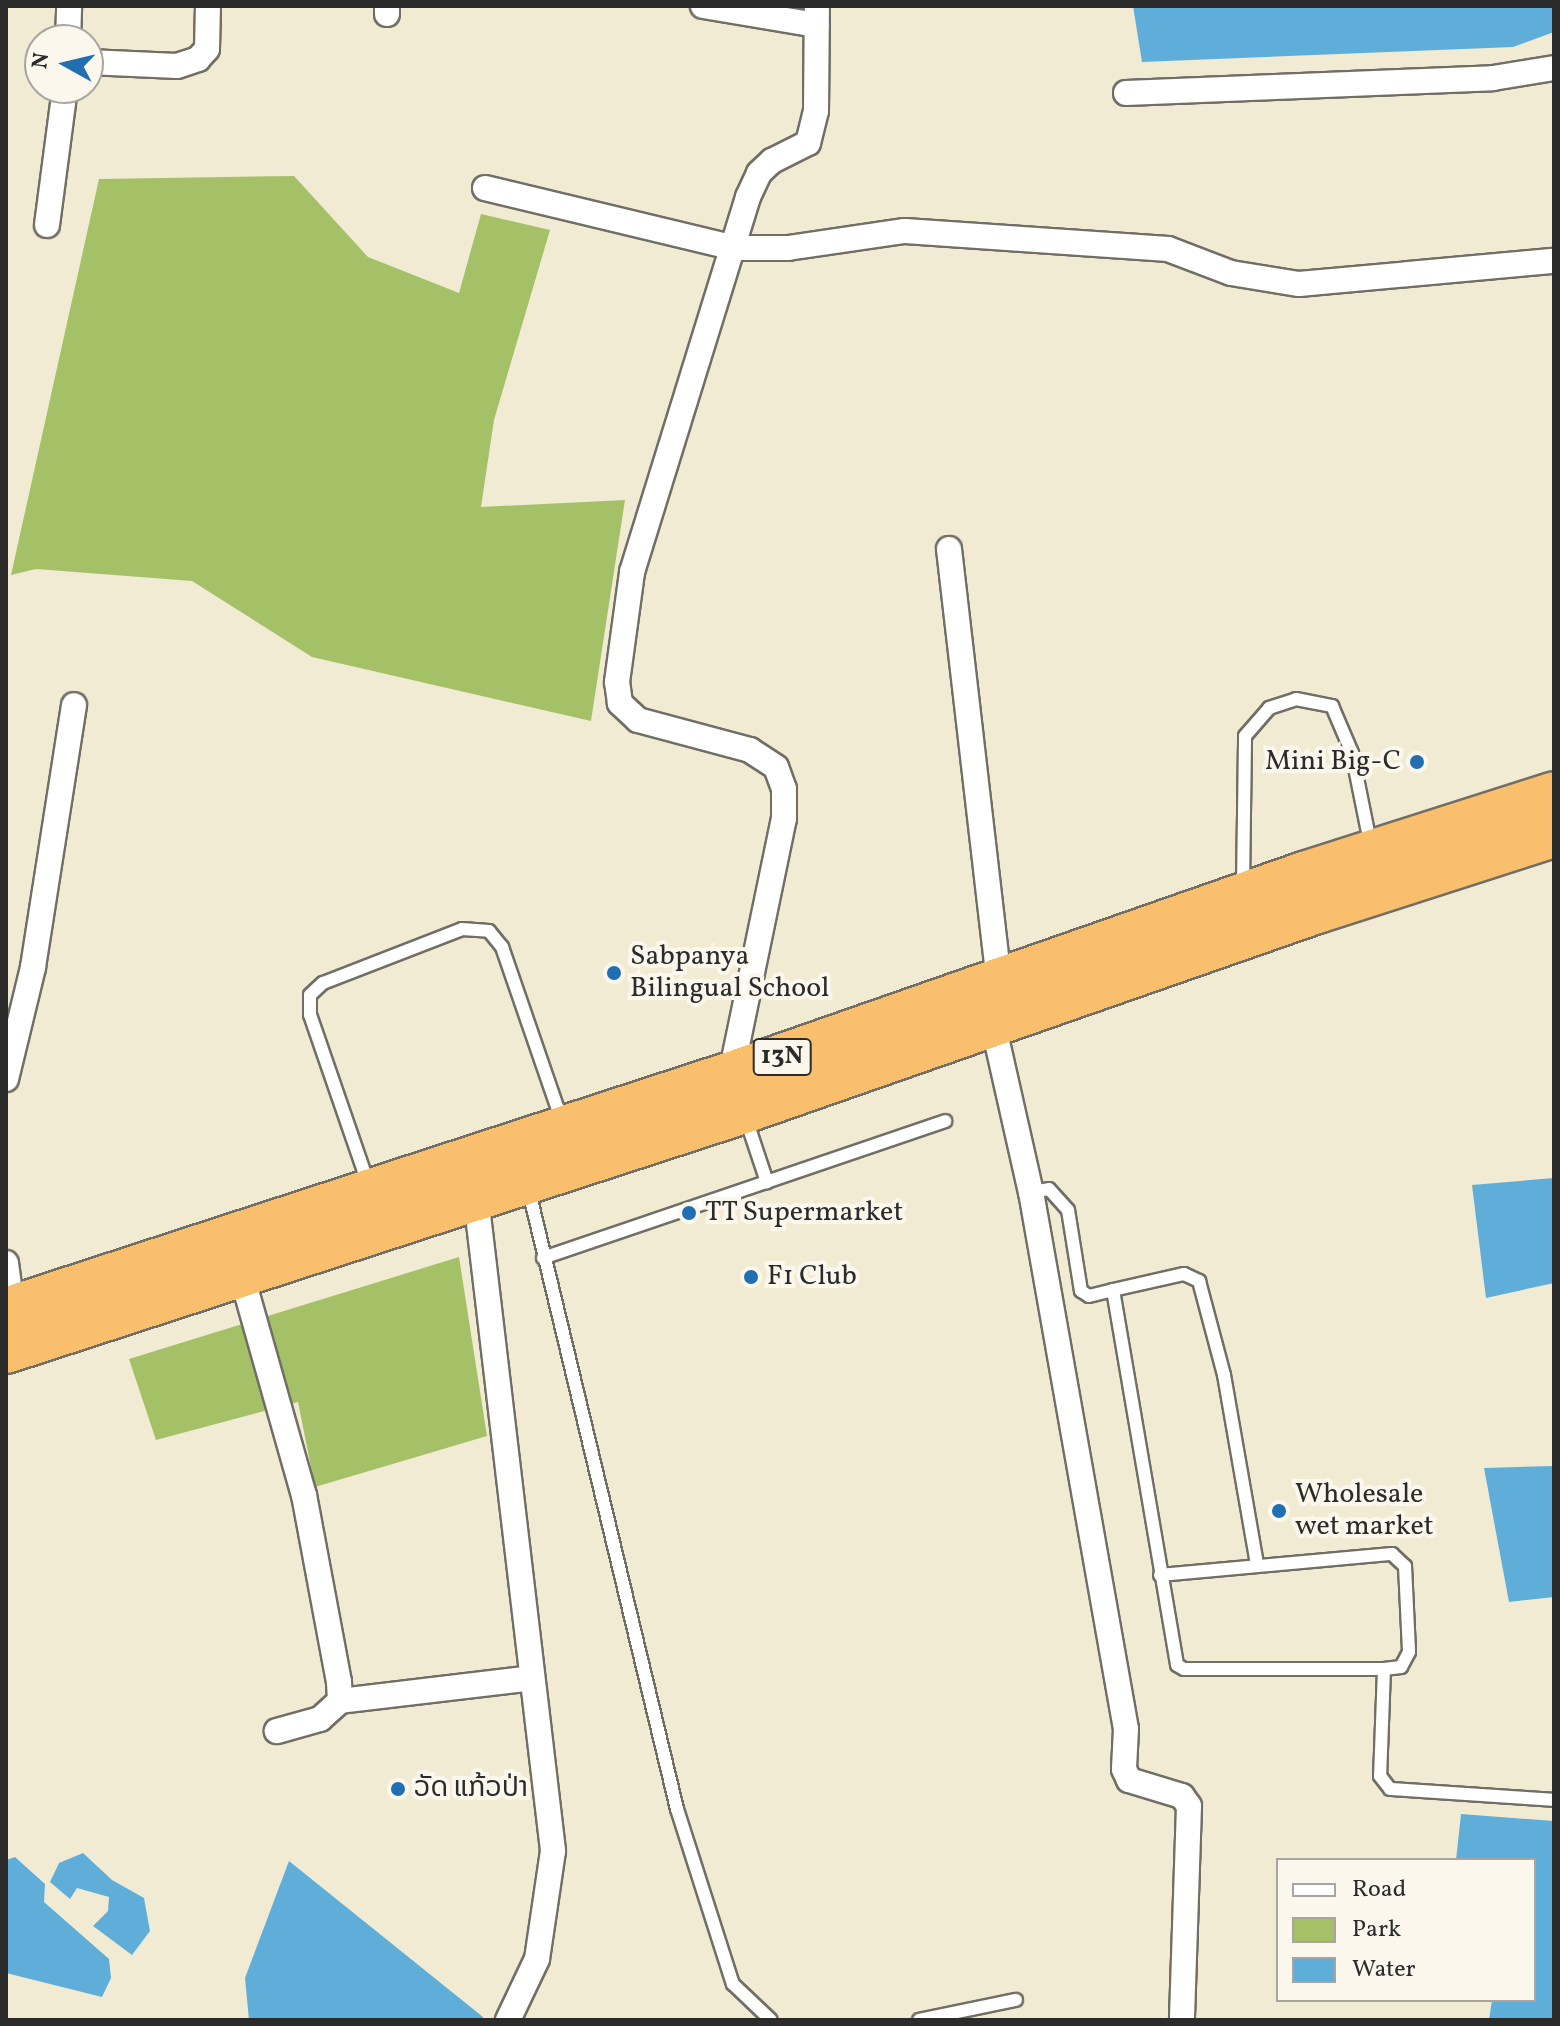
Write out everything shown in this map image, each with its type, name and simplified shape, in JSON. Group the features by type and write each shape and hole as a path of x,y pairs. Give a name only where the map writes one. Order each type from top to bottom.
{"highway":[{"name":"13N","path":"6,1351 476,1198 737,1092 992,999 1243,896 1554,794"},
{"name":"13N","path":"992,999 1317,911 1554,835"},
{"name":"13N","path":"9,1309 371,1194 564,1124 737,1092"}],"street":[{"path":"104,63 177,66 198,59 207,49 208,6"},
{"path":"703,6 816,16 816,111 808,143 759,173 632,572 617,682 620,703 638,720 750,750 776,767 784,789 784,819 737,1092"},
{"path":"1126,93 1493,78 1554,68"},
{"path":"47,225 63,104"},
{"path":"485,188 734,248 788,248 920,232 1168,249 1231,273 1299,284 1554,261"},
{"path":"949,549 992,999 1031,1192 1126,1729 1124,1769 1129,1780 1182,1796 1189,1806 1182,2020"},
{"path":"6,1079 33,967 74,705"},
{"path":"476,1198 553,1851 537,1959 508,2020"},
{"path":"6,1263 9,1309"},
{"path":"241,1273 304,1495 340,1701"},
{"path":"277,1731 320,1719 340,1701 532,1678"}],"lane":[{"path":"1243,896 1245,736 1269,708 1296,699 1332,706 1352,753 1372,852"},
{"path":"371,1194 310,1015 310,995 323,983 462,929 489,931 502,947 564,1124"},
{"path":"737,1092 767,1182"},
{"path":"543,1258 945,1121"},
{"path":"526,1180 677,1809 710,1922 733,1984 771,2020"},
{"path":"1031,1192 1049,1189 1068,1210 1081,1291 1089,1296 1184,1274 1199,1281 1224,1375 1257,1565"},
{"path":"1113,1290 1173,1657 1184,1669 1384,1669 1401,1667 1409,1652 1400,1558 1382,1553 1160,1575"},
{"path":"1384,1669 1380,1776 1390,1789 1554,1800"},
{"path":"919,2020 1016,2000"}],"green space":[{"path":"294,176 368,257 459,293 481,214 550,230 494,420 481,507 625,500 591,721 312,657 192,581 36,569 11,575 99,179"},
{"path":"459,1257 487,1436 315,1487 298,1402 156,1440 129,1359"}],"water":[{"path":"1133,6 1554,6 1554,32 1513,47 1142,62"},
{"path":"1554,1178 1554,1283 1486,1298 1472,1185"},
{"path":"1554,1466 1554,1597 1509,1602 1484,1468"},
{"path":"1461,1814 1554,1821 1554,2020 1489,2020 1492,2002 1536,2002 1536,1858 1456,1858"},
{"path":"83,1853 112,1880 144,1898 150,1931 132,1955 93,1926 108,1911 109,1897 77,1888 70,1899 50,1882 59,1863"},
{"path":"15,1857 45,1884 44,1902 109,1959 111,1978 102,1997 6,1973 6,1860"},
{"path":"289,1861 483,2017 482,2020 249,2020 245,1978"}],"place":[{"name":"Mini Big-C","path":"1417,762"},
{"name":"Sabpanya Bilingual School","path":"614,973"},
{"name":"TT Supermarket","path":"689,1213"},
{"name":"F1 Club","path":"751,1277"},
{"name":"Wholesale wet market","path":"1279,1511"},
{"name":"ວັດ ແກ້ວປ່າ","path":"398,1789"}]}
